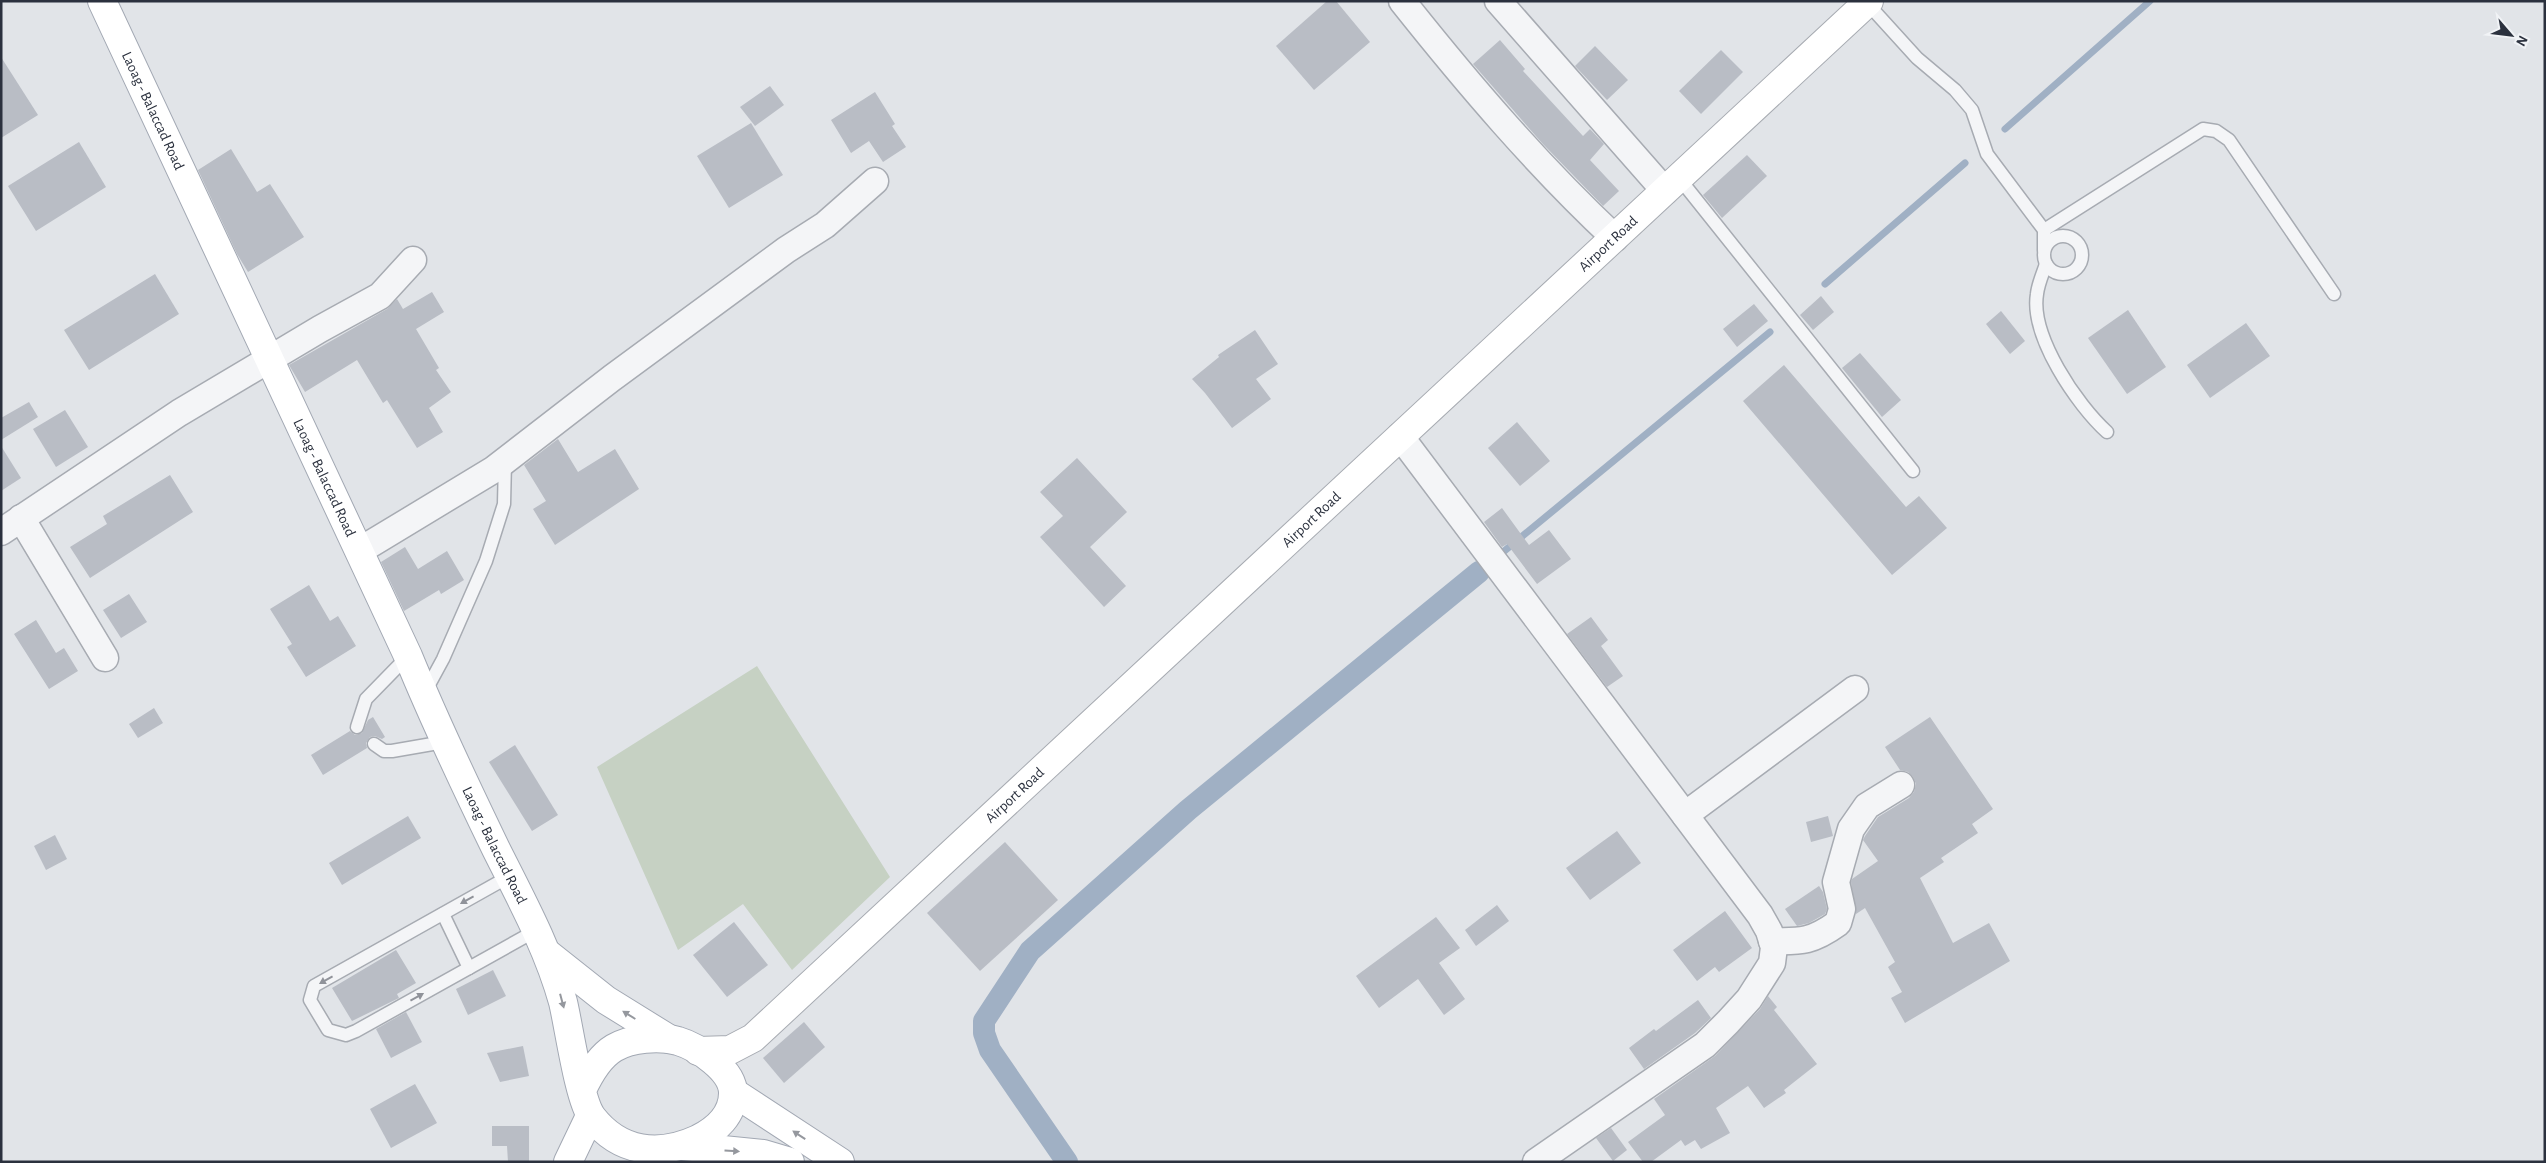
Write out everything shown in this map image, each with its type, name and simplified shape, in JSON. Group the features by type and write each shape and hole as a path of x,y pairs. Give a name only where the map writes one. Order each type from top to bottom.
{"main road":[{"name":"Laoag - Balaccad Road","path":"102,1 408,656 444,742 542,942 562,1002 582,1090"},
{"name":"Airport Road","path":"752,1038 1868,2"},
{"name":"Laoag - Balaccad Road","path":"542,942 606,1000 671,1040"},
{"path":"698,1051 730,1050 752,1038"},
{"path":"665,1153 714,1132 730,1108 731,1084 737,1058 752,1038"},
{"path":"790,1162 763,1154 665,1153 631,1147 615,1139 590,1116 582,1090 591,1072 613,1049 630,1041 680,1041 713,1061 731,1084 840,1162"},
{"path":"568,1162 590,1116"}],"street":[{"path":"1402,1 1512,132 1567,193 1614,238"},
{"path":"1498,1 1672,184"},
{"path":"359,551 505,461 620,372 786,250 824,225 875,181"},
{"path":"105,658 11,525 179,413 380,296 413,260"},
{"path":"1400,436 1760,916 1774,947 1772,963 1763,980 1744,1005 1705,1044 1536,1162"},
{"path":"1685,815 1855,689"},
{"path":"1772,941 1808,941 1838,923 1842,909 1836,882 1851,829 1867,806 1901,785"}],"lane":[{"path":"1868,2 1917,58 1955,90 1972,110 1987,154 2023,205 2044,230 2046,264 2037,294 2041,332 2052,358 2094,421 2107,432"},
{"path":"2044,230 2203,129 2216,131 2229,140 2334,294"},
{"path":"1672,184 1913,471"},
{"path":"2044,250 2055,237 2062,235 2076,240 2082,253 2081,261 2072,272 2057,273 2046,264"},
{"path":"424,694 443,659 486,561 504,504 505,461"},
{"path":"357,727 366,699 408,656"},
{"path":"374,744 392,752 444,742"},
{"path":"510,876 314,986 310,1000 328,1030 346,1035 469,968 542,942"},
{"path":"443,914 469,968"}],"green space":[{"path":"757,666 890,877 792,970 743,904 678,950 597,767"}],"building":[{"path":"1327,1 1336,1 1370,42 1314,90 1276,46"},
{"path":"1500,40 1525,69 1523,71 1583,136 1590,129 1604,144 1590,160 1619,191 1603,206 1542,143 1473,64"},
{"path":"1595,46 1628,80 1607,100 1575,66"},
{"path":"1721,50 1743,72 1701,114 1679,91"},
{"path":"1,57 38,115 1,138"},
{"path":"770,86 784,105 755,126 740,107"},
{"path":"875,92 895,124 892,126 906,147 883,162 869,141 851,153 831,120"},
{"path":"751,123 783,175 729,208 697,156"},
{"path":"79,142 106,187 36,231 8,186"},
{"path":"231,149 257,192 270,184 304,237 248,272 237,254 198,170"},
{"path":"1747,155 1767,176 1722,218 1703,195"},
{"path":"155,274 179,314 89,370 64,330"},
{"path":"432,292 444,312 416,329 439,368 436,370 451,392 429,408 443,432 417,448 387,400 383,403 357,360 305,392 289,365 387,309 397,299 403,309"},
{"path":"1821,296 1834,312 1813,330 1800,315"},
{"path":"1754,304 1768,321 1737,347 1723,329"},
{"path":"2128,310 2166,367 2127,394 2088,338"},
{"path":"2001,311 2025,341 2010,354 1986,324"},
{"path":"2246,323 2270,356 2210,398 2187,365"},
{"path":"1255,330 1278,364 1256,379 1271,399 1232,428 1192,379 1219,357 1218,355"},
{"path":"1860,353 1901,400 1882,417 1842,368"},
{"path":"1784,365 1906,507 1919,496 1947,528 1892,575 1743,401"},
{"path":"29,402 38,417 1,440 1,418"},
{"path":"65,410 88,447 56,467 33,429"},
{"path":"1517,422 1550,461 1520,486 1488,448"},
{"path":"558,439 578,472 615,449 639,489 555,545 533,509 546,501 524,465"},
{"path":"1,446 21,478 1,491"},
{"path":"1077,458 1127,512 1090,547 1126,586 1104,607 1040,537 1063,516 1040,492"},
{"path":"170,475 193,512 90,578 70,547 107,524 103,516"},
{"path":"1502,508 1529,545 1549,530 1571,559 1537,584 1507,544 1502,547 1484,522"},
{"path":"405,547 418,569 447,551 464,580 441,594 439,590 404,611 381,562"},
{"path":"309,585 330,621 338,616 356,646 306,677 287,647 292,644 270,609"},
{"path":"129,594 147,622 121,638 103,610"},
{"path":"1591,617 1608,640 1601,646 1623,676 1607,687 1567,634"},
{"path":"36,620 56,653 64,648 78,671 49,689 14,634"},
{"path":"154,708 163,723 138,738 129,724"},
{"path":"373,717 385,737 382,739 375,736 370,737 366,743 367,748 323,775 311,755 350,731 355,735 362,733 368,720"},
{"path":"1930,717 1993,809 1972,824 1978,833 1941,858 1944,862 1920,878 1953,943 1989,923 2010,961 1905,1023 1891,998 1902,992 1888,967 1895,962 1865,908 1856,914 1851,882 1852,879 1878,861 1863,840 1878,817 1909,798 1914,792 1916,784 1913,777 1908,772 1900,770 1885,747"},
{"path":"515,745 558,815 532,831 489,762"},
{"path":"408,816 421,838 342,885 329,863"},
{"path":"1828,816 1833,836 1811,842 1806,822"},
{"path":"1617,831 1641,863 1590,900 1566,868"},
{"path":"55,835 67,859 46,870 34,846"},
{"path":"1005,842 1058,900 980,971 927,913"},
{"path":"1819,886 1823,892 1827,909 1825,914 1809,923 1797,926 1785,909"},
{"path":"1497,905 1509,921 1476,946 1465,930"},
{"path":"1725,911 1752,948 1719,972 1715,967 1697,981 1673,950"},
{"path":"1436,917 1460,948 1439,963 1465,999 1444,1015 1418,979 1379,1008 1356,976"},
{"path":"734,922 768,965 727,997 693,955"},
{"path":"396,950 416,983 397,994 399,998 352,1021 332,988"},
{"path":"493,970 506,996 468,1015 456,989"},
{"path":"1768,996 1777,1007 1774,1010 1817,1064 1784,1090 1786,1093 1764,1108 1748,1086 1716,1108 1730,1133 1701,1149 1695,1140 1685,1146 1681,1140 1651,1162 1643,1162 1628,1142 1665,1115 1654,1099 1715,1056 1760,1009"},
{"path":"1698,1000 1711,1018 1695,1033 1644,1069 1629,1048"},
{"path":"406,1012 422,1042 391,1058 376,1029"},
{"path":"804,1022 825,1047 784,1083 763,1058"},
{"path":"523,1046 529,1076 500,1082 487,1053"},
{"path":"415,1084 437,1123 391,1148 370,1109"},
{"path":"492,1126 529,1126 529,1162 508,1162 507,1146 492,1146"},
{"path":"1611,1128 1627,1150 1613,1161 1596,1138"}],"waterway":[{"path":"2005,129 2150,1"},
{"path":"1825,284 1965,163"},
{"path":"1497,557 1770,332"},
{"path":"1067,1162 990,1050 984,1033 984,1021 1030,951 1188,810 1479,572"}]}
